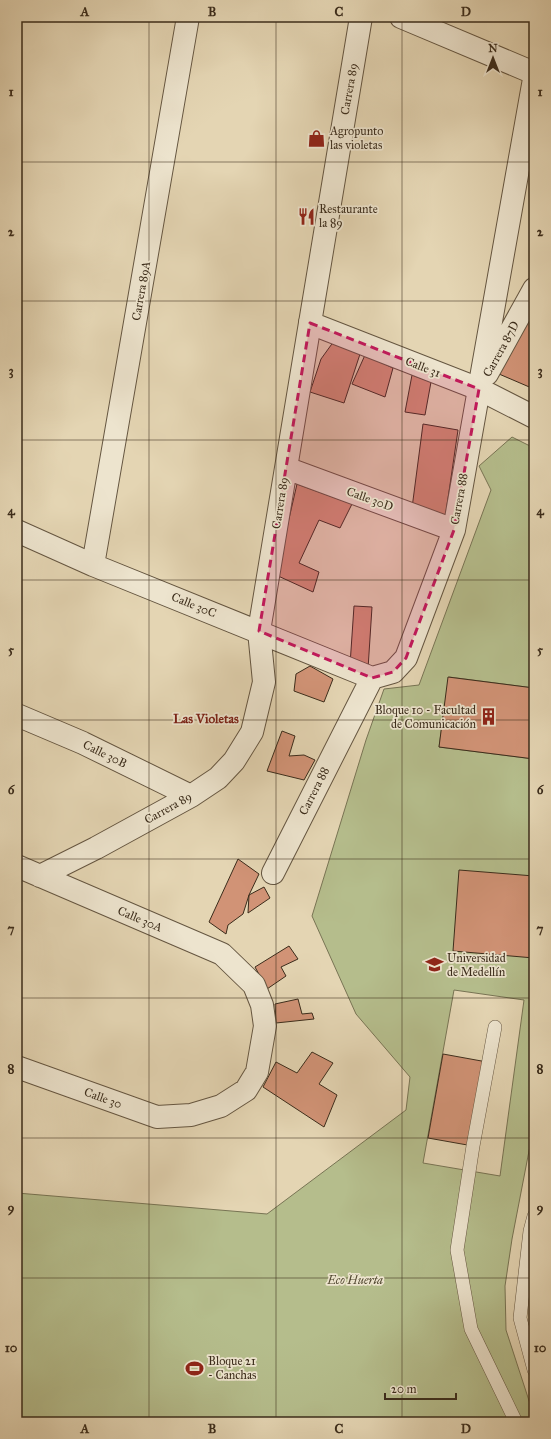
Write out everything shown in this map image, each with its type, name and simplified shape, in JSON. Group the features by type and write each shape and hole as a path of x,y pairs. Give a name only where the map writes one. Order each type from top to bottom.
{"street":[{"name":"Carrera 89A","path":"93,564 188,17"},
{"name":"Carrera 89","path":"40,876 96,848 191,796 218,778 234,761 252,732 264,682 259,631 361,17"},
{"path":"401,17 534,73"},
{"name":"Carrera 88","path":"273,873 372,678 393,672 406,658 454,530 534,79"},
{"name":"Carrera 87D","path":"479,389 534,289"},
{"name":"Calle 31","path":"310,323 479,389 534,417"},
{"name":"Calle 30D","path":"286,468 454,530"},
{"name":"Calle 30C","path":"17,531 93,564 372,678"},
{"name":"Calle 30B","path":"17,716 83,743 191,796"},
{"name":"Calle 30A","path":"17,866 222,954 254,985"},
{"name":"Calle 30","path":"17,1067 157,1117 191,1115 221,1106 246,1090 257,1072 265,1026 262,1004 254,985"}],"lane":[{"path":"495,1027 473,1146 457,1250 471,1329 516,1422"},
{"path":"534,1216 530,1231 520,1318 534,1370"}],"highlighted area":[{"path":"310,323 479,389 454,530 406,658 393,672 372,678 259,631"}],"green space":[{"name":"Universidad de Medellín","path":"512,437 534,448 534,688 449,677 439,747 534,759 534,1125 512,1239 505,1286 506,1330 534,1416 534,1422 17,1422 17,1193 267,1214 406,1110 410,1077 356,1014 312,916 366,740 384,689 419,685 491,490 479,466","holes":["454,990 524,1000 500,1176 423,1163"]}],"building":[{"path":"534,303 534,389 499,374"},
{"path":"334,341 361,351 344,403 310,392 321,359"},
{"path":"365,355 393,368 385,397 352,384"},
{"path":"412,375 431,382 425,415 405,412"},
{"path":"423,424 458,430 445,519 412,508"},
{"path":"297,484 352,504 340,528 319,520 299,563 319,572 313,592 276,575"},
{"path":"354,606 372,607 368,669 350,665"},
{"path":"310,666 333,679 324,702 294,691 296,674"},
{"name":"Bloque 10 - Facultad de Comunicación","path":"448,677 534,688 534,759 439,747"},
{"path":"282,731 295,736 289,756 304,755 315,760 304,780 267,771"},
{"path":"238,859 259,874 249,895 243,914 228,925 226,934 209,922"},
{"path":"459,870 534,876 534,958 453,951"},
{"path":"264,887 270,898 248,913 249,895"},
{"path":"289,946 298,959 281,967 286,976 267,989 255,967"},
{"path":"298,999 302,1014 312,1013 314,1019 276,1023 275,1004"},
{"path":"312,1052 333,1063 319,1084 337,1095 324,1127 263,1087 276,1062 297,1073"},
{"path":"443,1054 487,1062 473,1146 428,1138"}],"place":[{"name":"Agropunto las violetas","path":"317,138"},
{"name":"Restaurante la 89","path":"306,216"},
{"name":"Bloque 10 - Facultad de Comunicación","path":"489,717"},
{"name":"Universidad de Medellín","path":"434,965"},
{"name":"Bloque 21 - Canchas","path":"195,1368"}],"district":[{"name":"Las Violetas","path":"206,719"}],"park label":[{"name":"Eco Huerta","path":"355,1280"}]}
